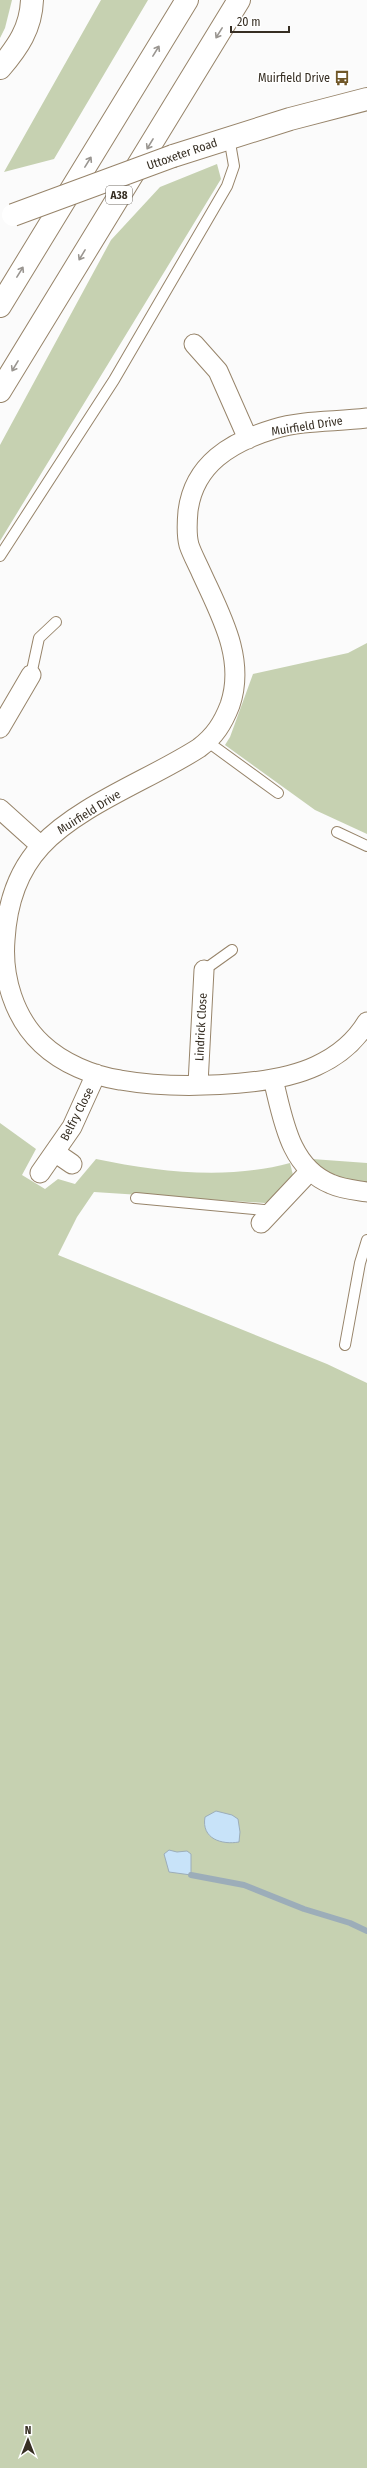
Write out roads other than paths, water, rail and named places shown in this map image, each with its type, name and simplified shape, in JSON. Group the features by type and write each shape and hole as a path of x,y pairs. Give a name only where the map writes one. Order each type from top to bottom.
{"main road":[{"path":"0,68 18,48 24,36 31,13 32,0"},
{"path":"0,306 188,0"},
{"name":"A38","path":"0,391 239,0"},
{"name":"Uttoxeter Road","path":"6,217 229,137 367,99"}],"street":[{"path":"194,344 218,371 248,439"},
{"name":"Muirfield Drive","path":"367,418 275,428 248,439 210,462 194,486 189,505 187,531 189,545 223,620 232,648 236,672 231,700 226,716 215,734 208,742 182,759 72,820 41,846 27,864 13,892 6,926 2,965 13,998 31,1030 41,1043 64,1060 96,1074 120,1080 198,1084 273,1079 314,1067 337,1054 367,1022"},
{"path":"0,728 26,702 31,675"},
{"path":"0,809 41,846"},
{"name":"Lindrick Close","path":"198,1084 204,970"},
{"name":"Belfry Close","path":"40,1173 56,1153 72,1127 96,1074"},
{"path":"273,1079 288,1136 309,1172 332,1185 367,1192"},
{"name":"Belfry Close","path":"56,1153 72,1164"},
{"path":"267,1217 309,1172"}],"lane":[{"path":"0,556 114,380 228,186 234,166 229,137"},
{"path":"31,675 39,638 56,622"},
{"path":"208,742 278,793"},
{"path":"337,832 367,846"},
{"path":"204,970 232,950"},
{"path":"136,1198 267,1217"},
{"path":"345,1345 360,1263 367,1240"}],"water":[{"path":"216,1811 232,1815 238,1819 240,1832 239,1842 232,1843 214,1839 206,1831 205,1817"},
{"path":"169,1850 177,1852 187,1851 191,1854 191,1875 169,1872 164,1854"}],"waterway":[{"path":"191,1875 244,1885 304,1909 350,1923 367,1931"}],"place":[{"name":"Muirfield Drive","path":"342,78"}]}
